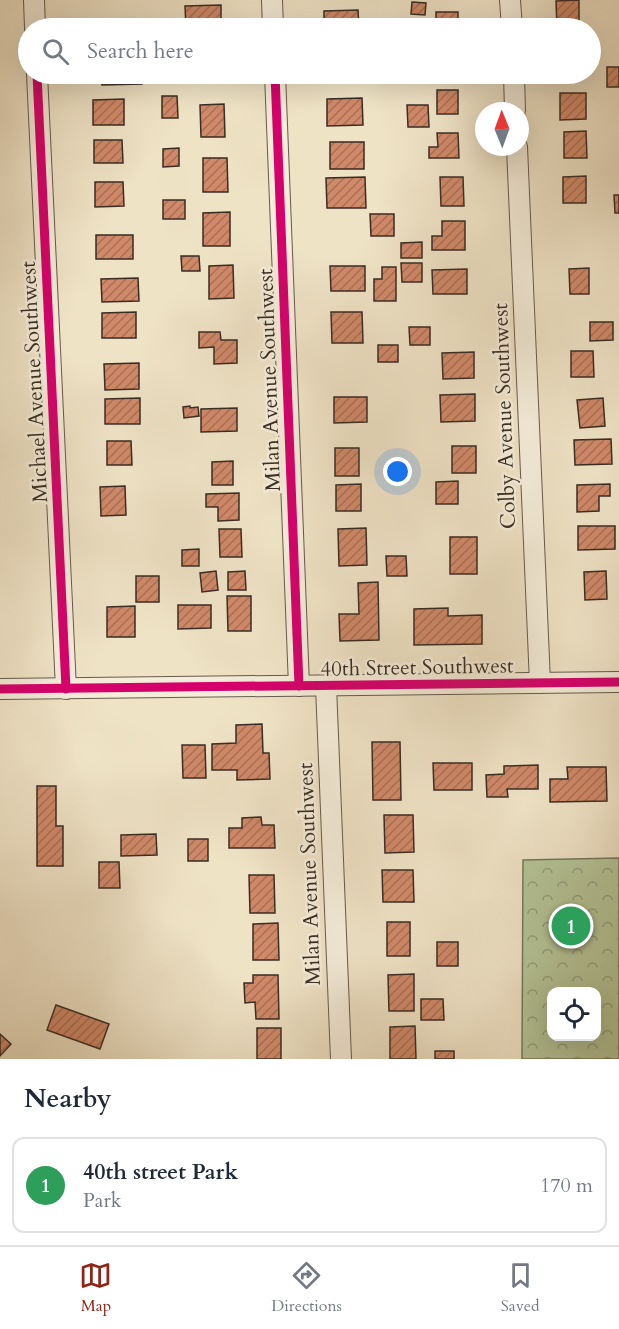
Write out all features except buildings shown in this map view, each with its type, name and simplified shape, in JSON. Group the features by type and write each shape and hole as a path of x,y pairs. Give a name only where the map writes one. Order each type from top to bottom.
{"street":[{"path":"34,0 35,18"},
{"path":"272,0 273,18"},
{"path":"510,0 511,18"},
{"name":"Michael Avenue Southwest","path":"37,84 66,688"},
{"name":"Milan Avenue Southwest","path":"275,84 300,686"},
{"path":"514,84 515,102"},
{"name":"Colby Avenue Southwest","path":"517,156 540,683"},
{"name":"40th Street Southwest","path":"0,689 619,682"},
{"name":"Milan Avenue Southwest","path":"326,686 341,1059"}],"green space":[{"path":"619,858 619,1059 522,1059 523,860"}],"cycle path":[{"path":"37,84 66,689"},
{"path":"275,84 299,686"},
{"path":"0,689 619,682"}],"place":[{"name":"40th street Park","path":"571,926"}]}
